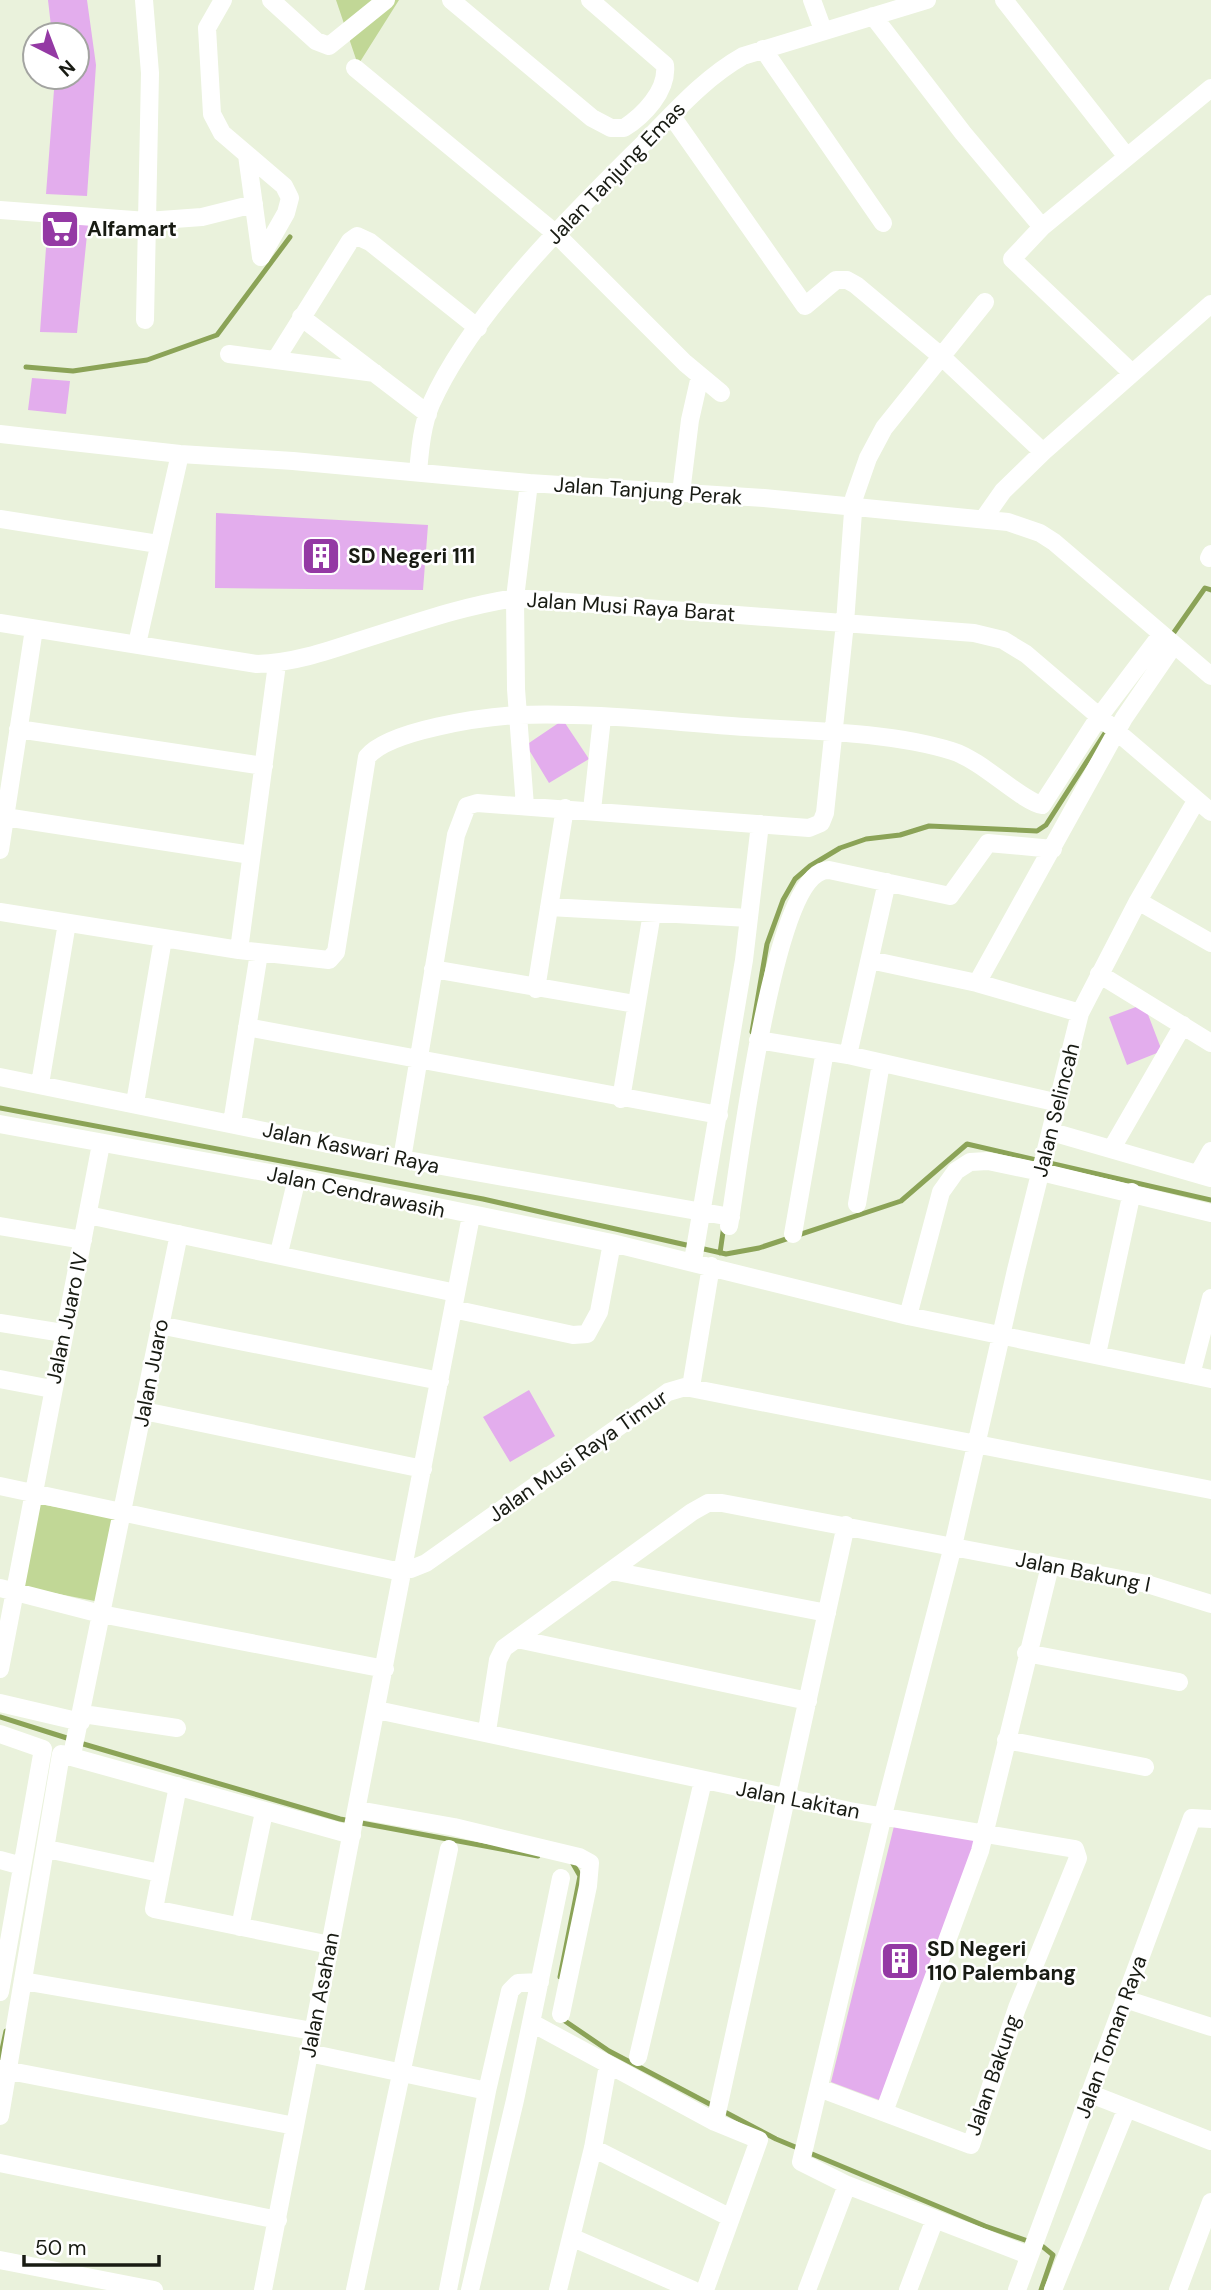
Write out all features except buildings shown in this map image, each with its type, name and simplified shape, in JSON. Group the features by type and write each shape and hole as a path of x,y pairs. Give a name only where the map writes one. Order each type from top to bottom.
{"street":[{"path":"144,0 150,74 145,320"},
{"path":"223,0 207,28 212,114 222,132 284,186 290,198 286,213 261,257 247,155"},
{"path":"271,0 316,41 327,46 386,0"},
{"path":"451,0 592,118 611,128 624,128 650,105 660,90 665,65 590,0"},
{"path":"812,0 823,30"},
{"name":"Jalan Tanjung Emas","path":"418,472 428,414 478,328 555,233 671,115 723,69 763,49 928,0"},
{"path":"1004,0 1127,157"},
{"path":"873,16 963,133 1042,226"},
{"path":"763,49 883,223"},
{"path":"355,68 555,233 700,376 721,393"},
{"path":"1132,373 1012,259 1042,226 1208,95"},
{"path":"671,115 805,306 829,284 836,280 847,280 872,297 942,357 1043,452"},
{"path":"0,211 147,221 202,217 254,204"},
{"path":"276,359 350,241 360,236 478,328"},
{"path":"402,1159 456,835 465,809 477,803 809,828 821,824 825,813 845,623 851,506 868,458 884,428 985,302"},
{"path":"984,518 993,503 1043,452 1211,304"},
{"path":"301,317 428,414"},
{"path":"229,354 378,374"},
{"path":"681,493 690,420 700,376"},
{"name":"Jalan Tanjung Perak","path":"0,434 180,454 984,518 1040,533 1139,613 1211,676"},
{"path":"137,645 180,454"},
{"path":"525,806 515,598 529,483"},
{"path":"0,520 158,544"},
{"name":"Jalan Musi Raya Barat","path":"0,623 226,660 277,664 472,606 515,598 974,633 1003,640 1044,668 1211,812"},
{"path":"0,850 34,629"},
{"path":"0,912 163,939 326,960 334,955 362,776 371,752 402,738 457,723 519,715 833,733 952,751 971,758 1041,805 1108,725 1167,640"},
{"path":"239,950 277,664"},
{"path":"592,810 602,718"},
{"path":"977,983 1053,849 1108,725"},
{"path":"18,729 264,766"},
{"name":"Jalan Selincah","path":"978,1442 1080,1013 1138,901 1196,801"},
{"path":"536,989 565,808"},
{"path":"5,817 251,855"},
{"path":"696,1250 721,1217 758,1040 759,970 749,918 760,824"},
{"path":"721,1217 719,1115 759,970 799,897 818,873 829,870 950,896 986,844 1053,849"},
{"path":"848,1055 887,882"},
{"path":"1138,901 1211,943"},
{"path":"549,907 749,918"},
{"path":"621,1099 652,913"},
{"path":"40,1084 67,923"},
{"path":"135,1103 163,939"},
{"path":"232,1123 259,953"},
{"path":"870,960 977,983 1080,1013"},
{"path":"433,969 536,989 635,1004"},
{"path":"1099,974 1211,1042"},
{"path":"1112,1148 1183,1025"},
{"path":"247,1027 621,1099 719,1115"},
{"path":"758,1040 848,1055 1059,1103"},
{"path":"793,1234 825,1051"},
{"path":"857,1204 881,1063"},
{"name":"Jalan Kaswari Raya","path":"0,1077 402,1159 721,1217"},
{"name":"Jalan Cendrawasih","path":"0,1124 297,1178 612,1243 696,1250 711,1266 908,1316 1211,1379"},
{"path":"1050,1137 1112,1148 1204,1176 1211,1151"},
{"name":"Jalan Juaro IV","path":"0,1669 7,1589 35,1493 52,1389 101,1144"},
{"path":"908,1316 941,1192 957,1171 975,1160 1042,1169 1211,1213"},
{"path":"279,1253 297,1178"},
{"path":"1097,1354 1132,1192"},
{"path":"88,1215 279,1253 573,1335 587,1334 598,1312 612,1243"},
{"name":"Jalan Asahan","path":"263,2290 471,1216"},
{"path":"0,1226 83,1240"},
{"name":"Jalan Juaro","path":"66,1742 101,1614 124,1513 179,1234"},
{"path":"691,1387 711,1266"},
{"path":"1191,1375 1211,1297"},
{"path":"0,1323 63,1333"},
{"path":"159,1325 440,1381"},
{"path":"0,1379 52,1389"},
{"name":"Jalan Musi Raya Timur","path":"0,1486 392,1570 404,1569 426,1563 668,1392 691,1387 1211,1490"},
{"path":"144,1411 423,1469"},
{"name":"Jalan Lakitan","path":"377,1710 487,1731 703,1781 883,1815 978,1442"},
{"name":"Jalan Bakung I","path":"487,1731 500,1652 708,1503 722,1503 846,1525 1147,1584 1211,1604"},
{"path":"716,2120 846,1525"},
{"path":"819,2088 884,2112 976,1862 1026,1653 1050,1566"},
{"path":"612,1571 827,1612"},
{"path":"7,1589 101,1614 385,1669"},
{"path":"517,1639 808,1701"},
{"path":"1026,1653 1179,1682"},
{"path":"0,1703 66,1742 178,1786 264,1812 355,1823 454,1827 579,1857 590,1863 589,1886 561,2014"},
{"path":"0,1734 66,1742 177,1728"},
{"path":"1006,1740 1145,1767"},
{"path":"0,2116 4,2069 23,1981 66,1742"},
{"path":"0,1992 22,1866 66,1742"},
{"path":"638,2057 703,1781"},
{"path":"178,1786 154,1909 157,1912 330,1945"},
{"path":"240,1927 264,1812"},
{"path":"985,1832 883,1815 801,2162 847,2185 935,2219 1031,2246"},
{"name":"Jalan Toman Raya","path":"1017,2290 1031,2246 1091,2094 1192,1818 1211,1819"},
{"name":"Jalan Bakung","path":"884,2112 971,2145 1017,2008 1079,1858 1077,1852 1070,1847 985,1832"},
{"path":"47,1849 160,1873"},
{"path":"355,2290 449,1849"},
{"path":"0,1860 22,1866"},
{"path":"470,2290 532,2023 561,1878"},
{"path":"23,1981 313,2031"},
{"path":"448,2290 487,2091 510,1991 518,1983 540,1982"},
{"path":"1125,2000 1211,2027"},
{"path":"532,2023 608,2065 759,2140 705,2290"},
{"path":"309,2053 487,2091"},
{"path":"558,2290 593,2148 608,2065"},
{"path":"4,2069 295,2126"},
{"path":"1091,2094 1211,2141"},
{"path":"1052,2290 1127,2108"},
{"path":"593,2148 731,2218"},
{"path":"0,2163 278,2220"},
{"path":"807,2290 847,2185"},
{"path":"1178,2290 1211,2202"},
{"path":"908,2290 935,2219"},
{"path":"571,2237 693,2290"},
{"path":"0,2260 154,2290"}],"green space":[{"path":"336,0 399,0 358,65"},
{"path":"39,1504 115,1517 100,1602 23,1587"}],"waterway":[{"path":"26,367 73,371 147,360 217,335 290,237"},
{"path":"1170,638 1205,588 1211,590"},
{"path":"752,1032 767,944 783,900 795,879 810,866 840,848 866,839 900,835 929,826 1037,831 1046,825 1107,730"},
{"path":"0,1108 483,1199 726,1254 759,1248 901,1201 967,1144 1211,1200"},
{"path":"720,1253 724,1225"},
{"path":"0,1717 70,1739"},
{"path":"80,1743 340,1819 538,1856"},
{"path":"560,1977 580,1876 572,1862"},
{"path":"562,2019 609,2051 776,2139 985,2226 1042,2246 1053,2255 1041,2290"},
{"path":"0,2059 6,2031"}],"place":[{"name":"Alfamart","path":"60,229"},
{"name":"SD Negeri 111","path":"321,556"},
{"name":"SD Negeri 110 Palembang","path":"900,1961"}]}
